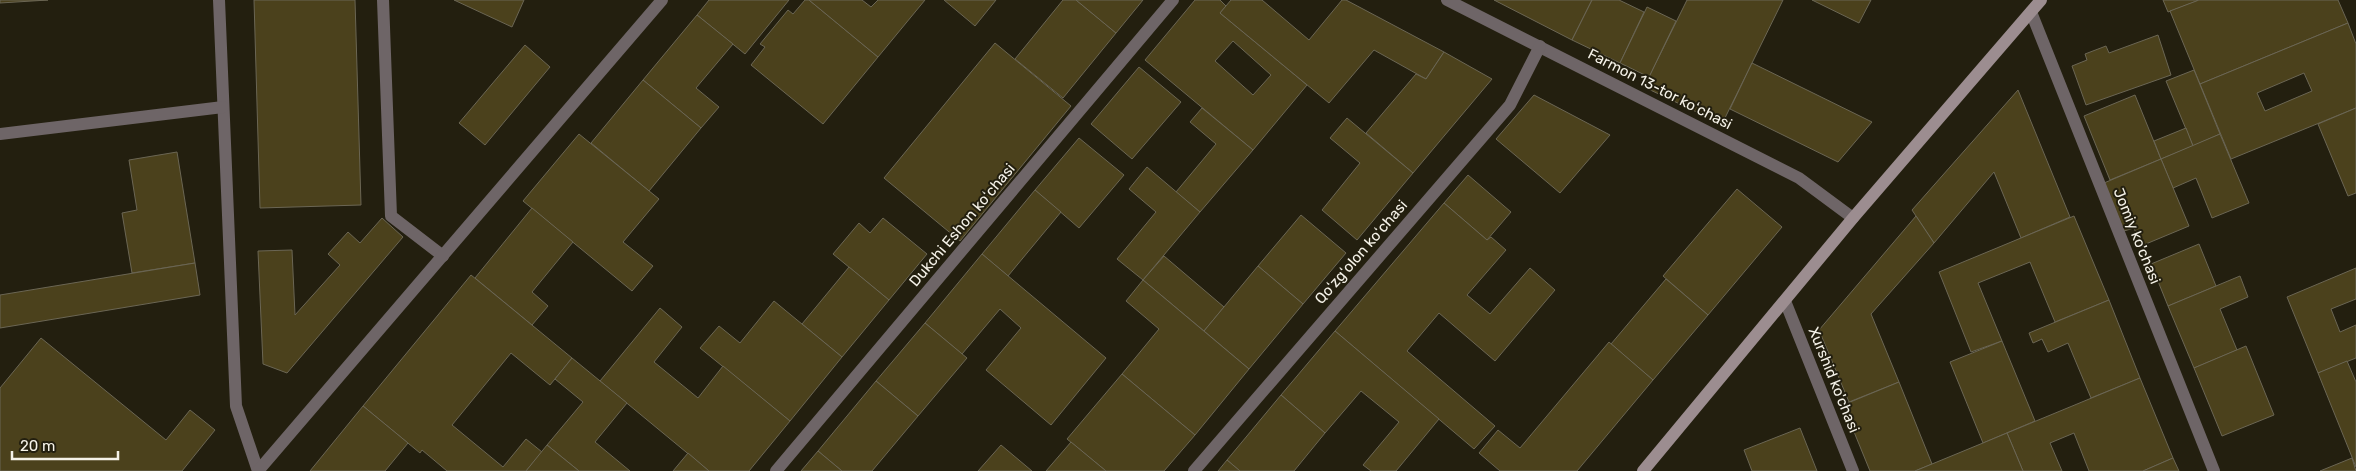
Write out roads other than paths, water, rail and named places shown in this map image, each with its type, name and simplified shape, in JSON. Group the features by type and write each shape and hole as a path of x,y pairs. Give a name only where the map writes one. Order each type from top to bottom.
{"street":[{"path":"220,0 236,406 258,471"},
{"path":"383,0 391,216 443,256"},
{"path":"258,471 662,0"},
{"name":"Dukchi Eshon koʻchasi","path":"776,471 1173,0"},
{"name":"Farmon 13-tor koʻchasi","path":"1447,0 1799,178 1853,218"},
{"path":"1643,471 1853,218 2042,0"},
{"name":"Jomiy ko'chasi","path":"2031,12 2214,471"},
{"name":"Qoʻzgʻolon koʻchasi","path":"1194,471 1510,105 1540,46"},
{"path":"0,134 223,107"},
{"name":"Xurshid ko'chasi","path":"1785,301 1853,471"}]}
